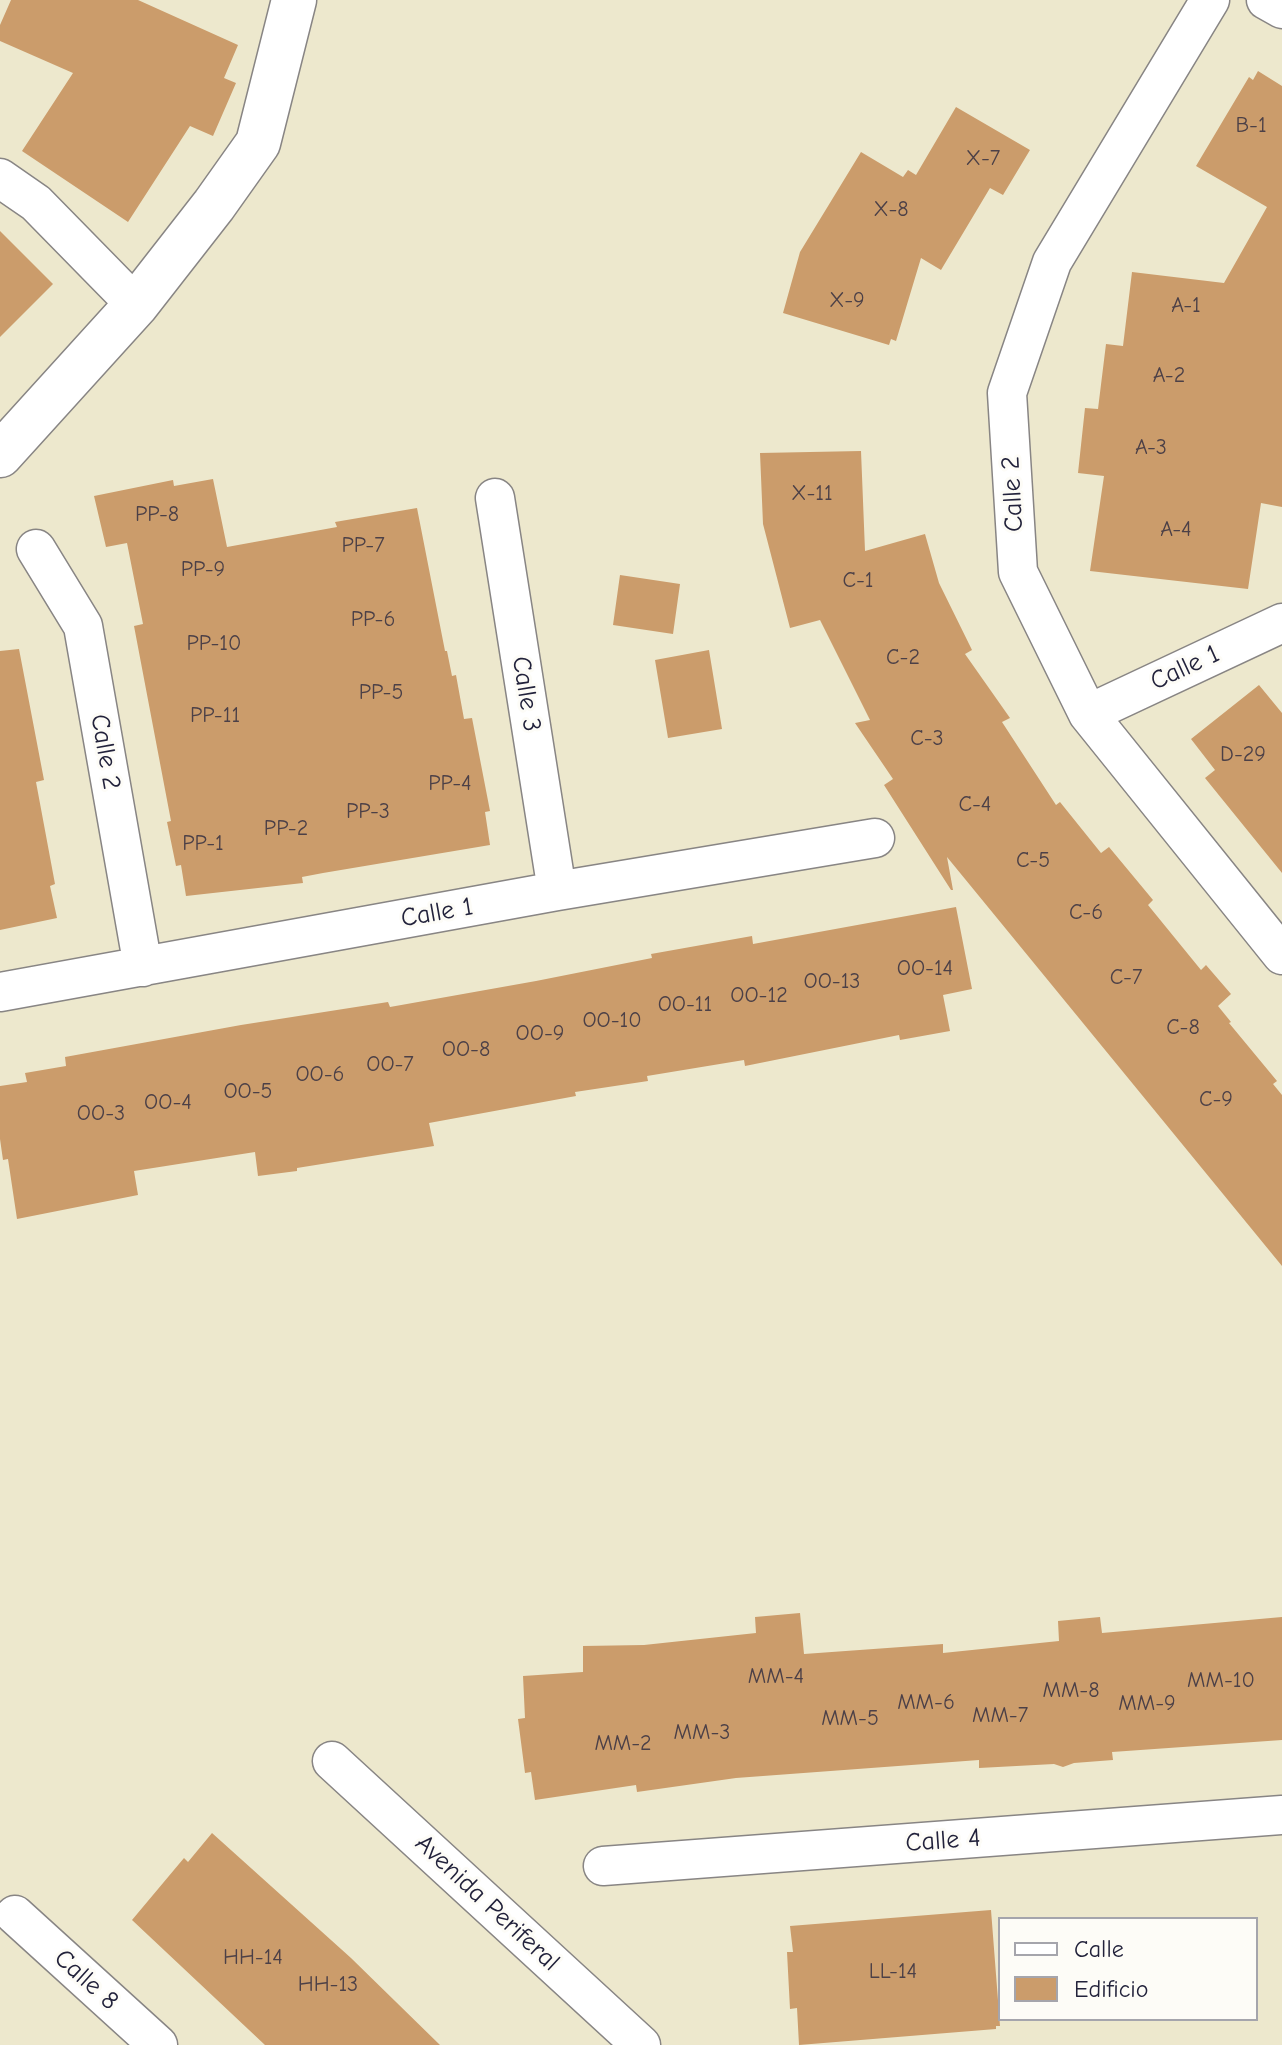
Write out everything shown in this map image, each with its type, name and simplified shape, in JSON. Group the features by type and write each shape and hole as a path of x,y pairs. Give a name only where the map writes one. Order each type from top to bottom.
{"street":[{"path":"0,455 136,305 258,143 294,0"},
{"name":"Calle 2","path":"1210,0 1052,262 1007,393 1018,572 1088,714 1282,955"},
{"path":"1266,0 1282,9"},
{"path":"0,178 36,203 136,305"},
{"name":"Calle 3","path":"495,498 557,891"},
{"name":"Calle 2","path":"36,549 83,626 143,967"},
{"name":"Calle 1","path":"1088,714 1282,623"},
{"name":"Calle 1","path":"0,992 557,891 875,838"},
{"name":"Avenida Periferal","path":"332,1761 641,2045"},
{"name":"Calle 4","path":"603,1866 1282,1815"},
{"name":"Calle 8","path":"15,1915 158,2045"}],"building":[{"path":"11,0 138,0 238,45 224,78 236,83 213,136 190,126 128,222 22,151 73,73 0,41 0,25"},
{"path":"1258,71 1282,86 1282,507 1261,503 1248,589 1090,571 1104,476 1078,473 1085,408 1098,409 1106,344 1123,346 1132,272 1224,283 1267,207 1196,166 1249,77 1253,80"},
{"path":"956,107 1030,150 1003,195 990,188 941,270 921,258 896,341 891,339 889,345 783,313 800,252 861,152 903,177 908,170 916,175"},
{"path":"0,231 53,284 0,337"},
{"path":"861,451 865,551 925,534 939,583 972,650 965,654 1010,718 1002,722 1056,805 1060,802 1101,853 1109,847 1153,900 1148,905 1201,970 1206,965 1231,994 1218,1006 1277,1081 1273,1084 1282,1095 1282,1266 947,857 951,890 884,785 893,779 855,723 870,720 820,620 790,628 763,524 760,453"},
{"path":"213,479 227,547 337,527 335,522 417,508 445,651 452,676 456,675 464,719 472,718 490,811 485,812 490,845 302,877 303,883 186,896 181,865 176,866 167,822 171,821 134,626 143,624 127,543 106,547 94,496 173,480 174,486"},
{"path":"620,575 680,584 673,634 613,625"},
{"path":"19,649 44,780 36,782 55,884 50,886 57,918 0,930 0,651"},
{"path":"709,650 722,729 668,738 655,660"},
{"path":"1259,685 1282,713 1282,873 1205,778 1215,770 1191,739"},
{"path":"956,907 972,989 943,995 950,1031 900,1040 899,1035 745,1066 744,1060 647,1076 648,1081 575,1092 576,1096 429,1123 434,1146 297,1168 297,1171 258,1176 255,1152 134,1171 138,1195 17,1219 8,1159 3,1160 0,1139 0,1086 27,1082 25,1073 66,1066 65,1057 388,1002 390,1007 536,981 652,958 651,954 752,936 753,944"},
{"path":"800,1613 804,1654 943,1644 943,1653 1059,1641 1058,1621 1100,1617 1102,1633 1282,1617 1282,1740 1112,1752 1113,1760 1074,1763 1063,1767 1054,1764 979,1768 979,1760 736,1778 637,1792 636,1785 535,1800 531,1772 525,1773 518,1719 525,1718 523,1676 583,1672 583,1646 644,1645 756,1633 755,1617"},
{"path":"212,1833 351,1958 440,2045 265,2045 132,1920 184,1858 188,1862"},
{"path":"991,1910 1000,2026 996,2029 799,2045 797,2008 790,2009 787,1952 793,1952 790,1926"}]}
